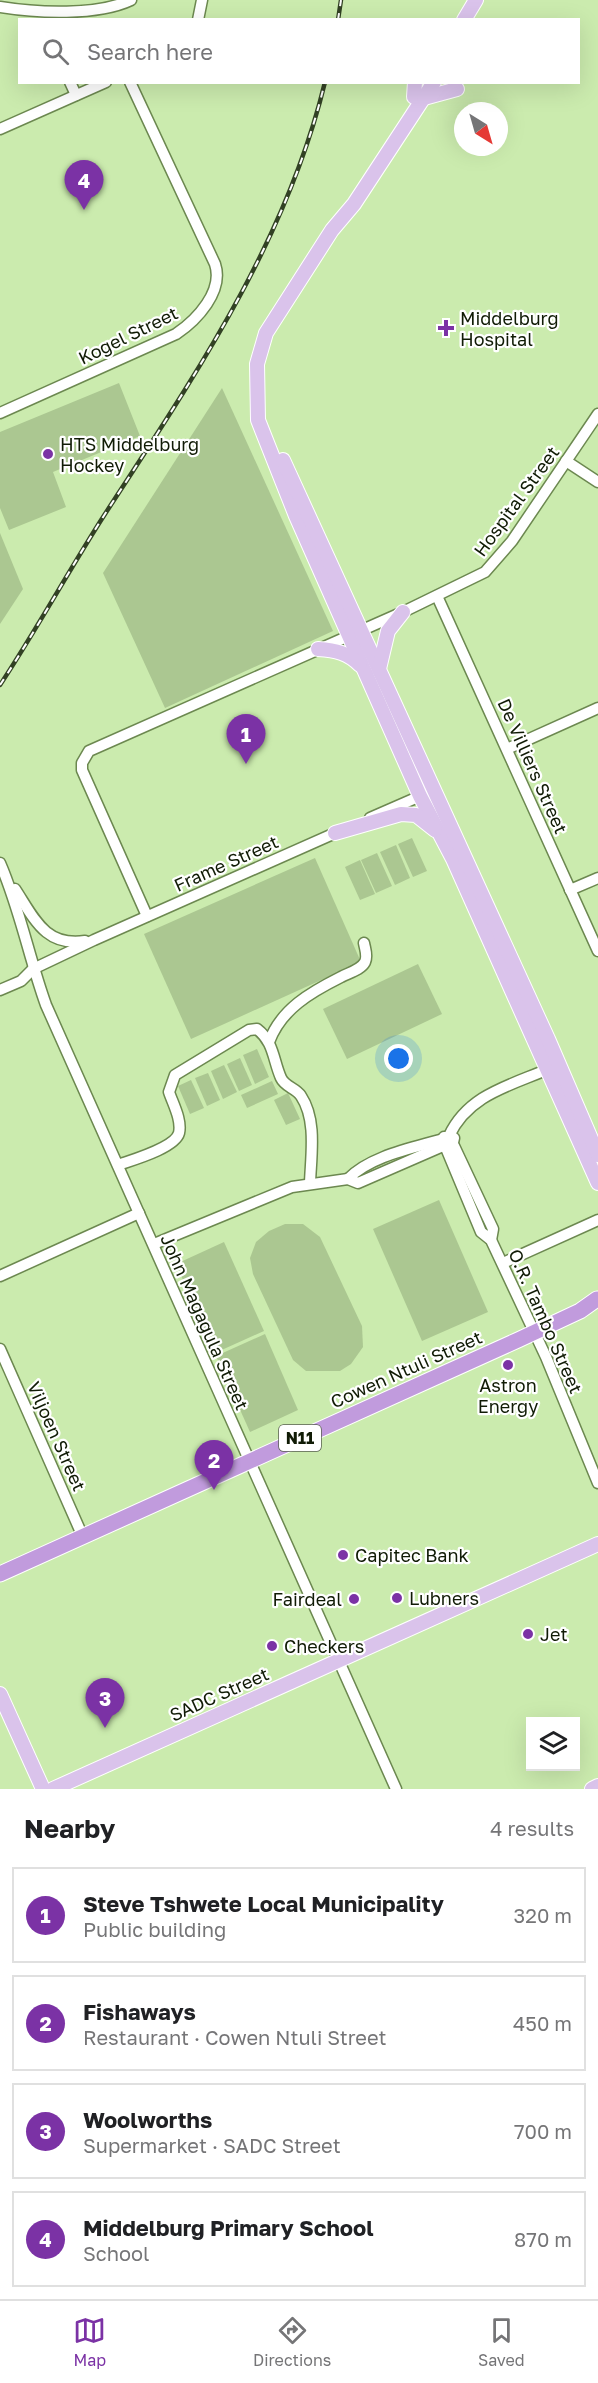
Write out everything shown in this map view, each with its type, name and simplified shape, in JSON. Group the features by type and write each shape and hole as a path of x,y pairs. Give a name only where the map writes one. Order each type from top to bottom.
{"highway":[{"name":"Cowen Ntuli Street","path":"0,1574 81,1532 533,1329 580,1311 598,1299"},
{"name":"Cowen Ntuli Street","path":"0,1563 81,1532"}],"main road":[{"path":"465,18 476,0"},
{"path":"475,18 486,0"},
{"path":"416,84 419,98"},
{"path":"419,98 422,84"},
{"path":"432,84 419,98 354,204 333,230 266,333 257,364 259,410 427,793 554,1067 598,1155"},
{"path":"419,98 456,87"},
{"path":"372,671 388,631 403,612"},
{"path":"318,649 340,652 352,657 372,671"},
{"path":"427,793 441,835"},
{"path":"335,833 411,814 420,818 441,835 458,856"},
{"path":"554,1067 598,1183"},
{"name":"SADC Street","path":"52,1789 598,1544"},
{"path":"0,1694 43,1789"},
{"path":"592,1789 598,1786"}],"street":[{"path":"0,7 26,11 103,8 131,0"},
{"path":"198,18 202,0"},
{"path":"71,84 76,95"},
{"path":"0,129 101,84"},
{"name":"Kogel Street","path":"0,413 176,334 198,315 215,286 217,270 212,256 131,84"},
{"name":"Hospital Street","path":"147,916 82,770 83,759 94,748 403,612 490,568 598,414"},
{"path":"566,460 598,482"},
{"name":"De Villiers Street","path":"437,596 598,951"},
{"path":"507,749 598,708"},
{"name":"Frame Street","path":"0,990 21,981 33,969 94,940 427,793"},
{"name":"John Magagula Street","path":"0,863 15,901 33,969 46,1005 396,1789"},
{"path":"5,874 38,924 51,936 65,942 94,940"},
{"path":"570,890 598,878"},
{"path":"269,1042 279,1020 289,1011 316,991 360,968 366,954 364,943"},
{"path":"118,1165 169,1145 180,1132 169,1092 175,1075 249,1030 257,1029 269,1042 282,1080 299,1092 310,1121 310,1183"},
{"path":"154,1244 215,1216 292,1187 348,1179 358,1182 447,1143 468,1107 483,1097 554,1067"},
{"name":"O.R. Tambo Street","path":"447,1143 467,1186 493,1229 491,1240 533,1329 598,1483"},
{"path":"0,1276 139,1213"},
{"path":"503,1263 598,1220"},
{"name":"Viljoen Street","path":"0,1349 81,1532"}],"green space":[{"name":"HTS Middelburg Hockey","path":"119,383 140,436 53,472 66,507 9,530 0,508 0,432"},
{"path":"222,388 333,631 165,708 103,573"},
{"path":"0,533 23,589 0,624"},
{"path":"412,838 427,871 413,877 398,844"},
{"path":"396,845 410,878 395,885 380,852"},
{"path":"377,853 392,886 376,893 361,860"},
{"path":"315,858 361,962 191,1039 144,934"},
{"path":"360,860 375,894 360,900 345,867"},
{"path":"418,964 442,1014 347,1059 323,1009"},
{"path":"257,1049 269,1077 255,1084 243,1055"},
{"path":"240,1058 252,1085 239,1091 227,1064"},
{"path":"224,1065 237,1092 223,1099 211,1071"},
{"path":"208,1073 220,1100 207,1106 195,1078"},
{"path":"191,1080 204,1108 190,1114 178,1086"},
{"path":"272,1081 278,1094 247,1108 241,1095"},
{"path":"288,1093 300,1119 286,1125 274,1100"},
{"path":"439,1200 488,1312 422,1341 373,1229"},
{"path":"285,1224 303,1224 320,1237 362,1326 363,1347 351,1364 340,1371 306,1371 293,1360 253,1274 250,1258 256,1242 269,1231"},
{"path":"224,1242 264,1331 215,1353 176,1264"},
{"path":"265,1334 298,1410 250,1432 216,1356"}],"railway":[{"path":"338,18 341,0"},
{"path":"0,685 234,307 287,198 308,141 324,84"}],"place":[{"name":"Middelburg Primary School","path":"84,210"},
{"name":"Middelburg Hospital","path":"446,328"},
{"name":"HTS Middelburg Hockey","path":"48,454"},
{"name":"Steve Tshwete Local Municipality","path":"246,764"},
{"name":"Astron Energy","path":"508,1365"},
{"name":"Fishaways","path":"214,1490"},
{"name":"Capitec Bank","path":"343,1555"},
{"name":"Lubners","path":"397,1598"},
{"name":"Fairdeal","path":"354,1599"},
{"name":"Jet","path":"528,1634"},
{"name":"Checkers","path":"272,1646"},
{"name":"Woolworths","path":"105,1728"}]}
